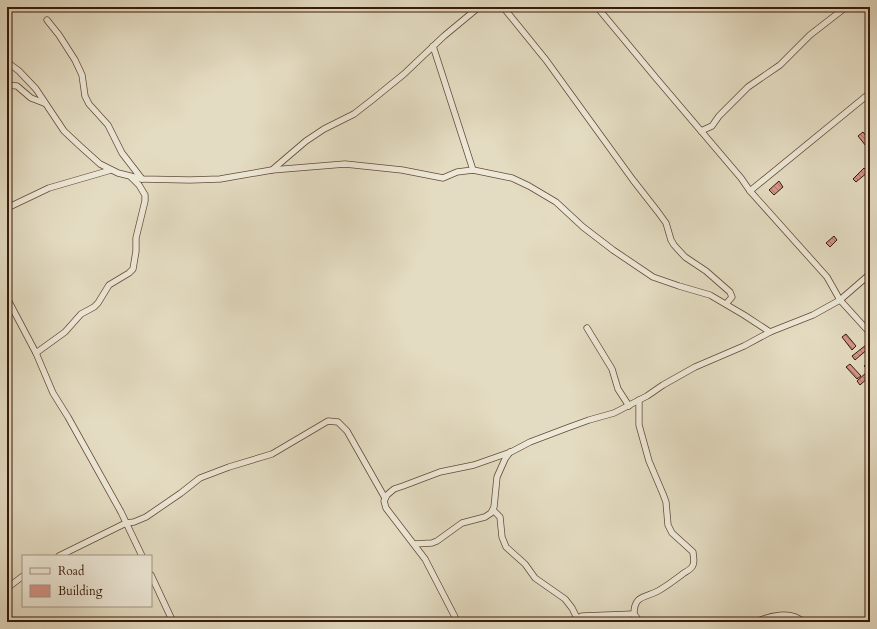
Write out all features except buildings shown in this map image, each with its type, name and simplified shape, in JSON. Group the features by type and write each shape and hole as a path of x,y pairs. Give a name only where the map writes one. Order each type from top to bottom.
{"street":[{"path":"272,170 306,141 324,129 354,114 372,100 404,74 433,46 479,7"},
{"path":"503,7 546,60 616,158 666,223 674,245 685,257 706,271 730,292 732,297 726,304"},
{"path":"597,7 741,178 750,191 827,277 840,300 870,333"},
{"path":"701,131 712,126 719,116 748,87 780,65 810,35 846,7"},
{"path":"47,20 59,35 75,60 82,75 87,100 108,125 122,153 142,179"},
{"path":"433,46 473,170"},
{"path":"7,62 19,70 36,89 44,103 69,136 88,155 111,170 142,179 190,180 220,179 272,170 345,164 402,170 443,178 457,172 473,170 512,178 556,202 582,227 653,277 710,295 770,332"},
{"path":"7,85 17,86 31,98 44,103"},
{"path":"750,191 870,93"},
{"path":"7,208 49,188 111,170"},
{"path":"36,353 65,332 81,314 94,307 109,285 133,269 136,251 136,238 145,201 145,195 139,185 131,177"},
{"path":"455,622 455,617 425,559 384,504 385,498 394,490 440,472 474,465 511,452 530,442 589,420 614,413 629,406 694,367 744,346 770,332 813,315 840,300 870,274"},
{"path":"7,298 36,353 53,393 68,417 126,523 142,555"},
{"path":"587,328 612,369 618,389 629,406"},
{"path":"638,400 638,425 649,461 666,502 668,525 672,533 693,552 694,562 689,570 657,592 640,598 635,604 634,614 640,622"},
{"path":"61,555 126,523 134,522 146,517 181,494 200,478 229,467 272,454 328,421 338,422 347,431 385,498"},
{"path":"414,544 432,543 437,541 462,523 485,517 493,510 497,477 505,459 511,452"},
{"path":"493,510 500,517 502,537 507,549 525,564 536,578 565,599 572,608 578,620 582,616 634,614"},
{"path":"7,588 22,577"},
{"path":"152,577 173,622"},
{"path":"756,622 784,615 797,617 803,622"}]}
